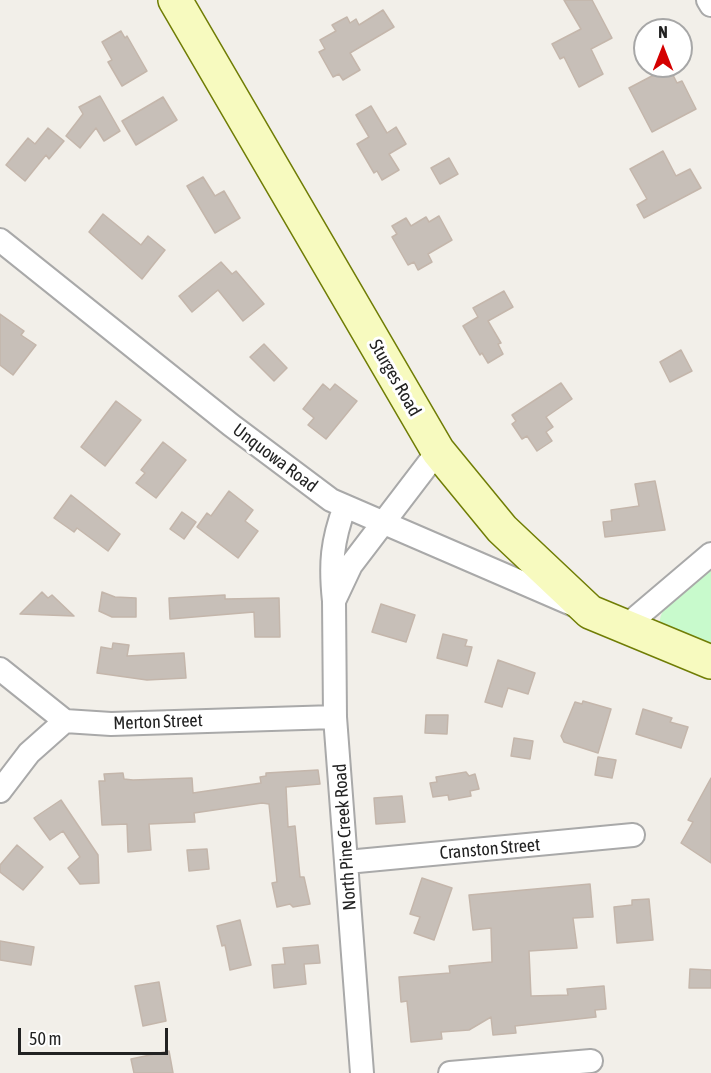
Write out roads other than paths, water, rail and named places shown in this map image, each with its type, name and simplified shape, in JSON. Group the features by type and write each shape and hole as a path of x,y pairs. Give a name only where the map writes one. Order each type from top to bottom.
{"main road":[{"name":"Sturges Road","path":"175,0 438,451 502,529 590,612 711,662"}],"street":[{"path":"708,0 711,5"},
{"name":"Unquowa Road","path":"0,240 231,425 332,500 590,612"},
{"name":"North Pine Creek Road","path":"334,601 351,565 438,451"},
{"name":"North Pine Creek Road","path":"345,506 333,544 330,567 334,601 335,717 362,1073"},
{"path":"626,627 711,555"},
{"path":"0,669 65,721 29,753 0,791"},
{"name":"Merton Street","path":"65,721 111,724 335,717"},
{"name":"Cranston Street","path":"347,862 633,835"},
{"path":"450,1073 591,1061"}]}
